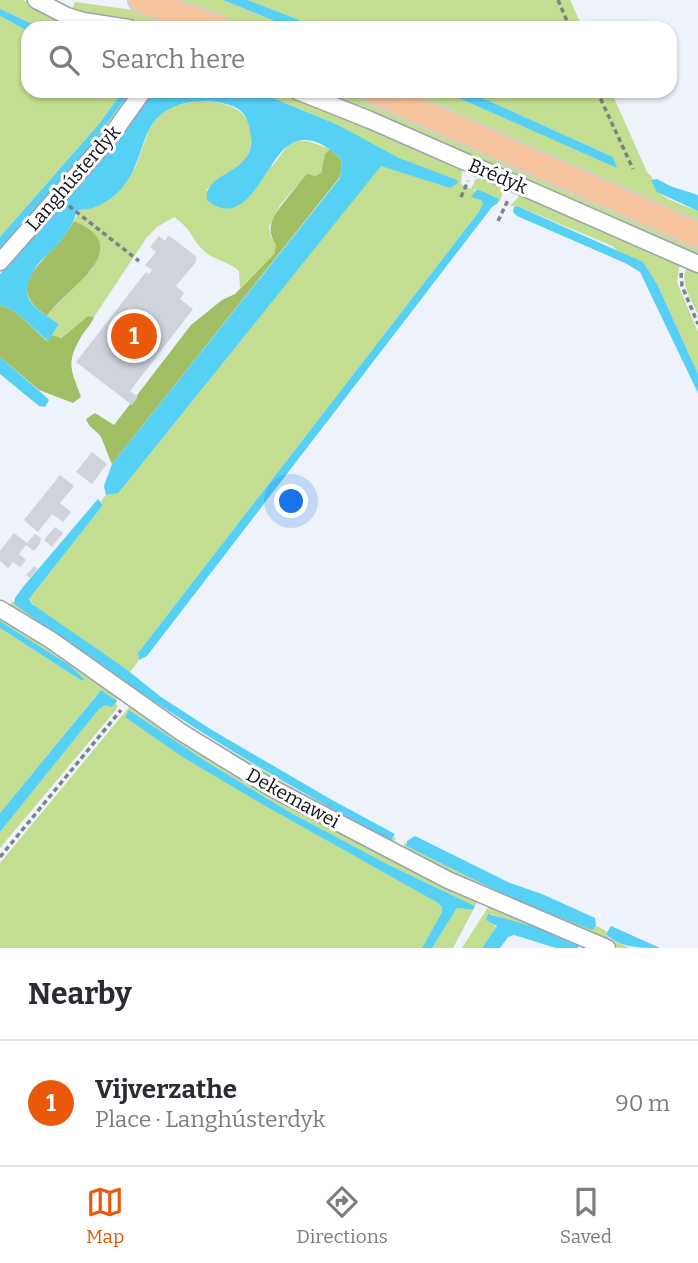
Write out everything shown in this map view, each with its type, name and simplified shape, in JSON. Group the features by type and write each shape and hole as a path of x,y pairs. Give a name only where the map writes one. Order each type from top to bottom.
{"main road":[{"path":"141,0 199,21"},
{"name":"Brédyk","path":"390,98 698,235"}],"street":[{"path":"36,0 83,21"},
{"name":"Langhústerdyk","path":"0,262 111,136 138,98"},
{"name":"Brédyk","path":"314,98 698,264"},
{"name":"Dekemawei","path":"0,609 51,640 236,766 334,821 448,880 607,948"}],"path":[{"path":"558,0 567,21"},
{"path":"600,98 633,169"},
{"path":"498,221 515,183"},
{"path":"78,213 139,261"},
{"path":"682,286 698,324"},
{"path":"0,857 112,722 130,696"}],"green space":[{"path":"0,0 23,0 65,21 26,21 0,9"},
{"path":"171,0 223,0 275,21 226,21"},
{"path":"248,0 570,0 580,21 301,21"},
{"path":"75,2 148,12 172,21 129,21 71,11"},
{"path":"0,16 21,27 21,98 118,98 99,124 0,237"},
{"path":"126,98 133,98 0,256 0,248 88,149"},
{"path":"273,98 298,98 462,169 461,184 471,189 475,180 483,176 504,187 500,202 477,189 474,190 483,204 478,213 138,653 139,660 130,672 37,609 29,599 103,505 101,501 106,495 117,493 124,486 381,165 450,188 338,125"},
{"path":"330,98 368,98 375,101 698,246 698,257"},
{"path":"417,98 459,98 616,167 613,157 482,98 614,98 653,184 662,195 698,211 698,224"},
{"path":"197,101 216,102 234,108 242,113 251,129 245,161 206,191 273,165 288,145 297,141 308,141 330,149 325,154 321,173 299,183 280,205 269,227 276,245 274,254 240,288 239,271 208,254 174,217 147,237 94,317 88,316 60,338 52,335 59,324 47,316 48,313 93,268 91,230 74,221 80,209 87,209 135,168 149,130 159,114 169,107"},
{"path":"330,149 342,160 340,177 112,464 101,437 86,419 95,413 114,425 191,325 222,300 235,294 274,254 276,245 271,232 273,219 307,174 315,176 321,173 325,154"},
{"path":"521,194 680,263 677,282 698,332 698,374 658,286 612,246 517,206 510,206"},
{"path":"74,221 90,229 97,237 100,247 98,258 83,279 47,316 29,299 28,282 38,265 60,242"},
{"path":"687,267 698,271 698,315 685,285"},
{"path":"0,305 18,315 47,341 52,335 61,338 88,316 94,317 73,354 73,374 81,397 73,403 39,390 0,357"},
{"path":"12,601 199,732 295,789 390,840 396,838 392,844 241,764 10,606"},
{"path":"0,614 118,693 118,706 0,848 0,832 99,709 106,705 99,692 0,813 0,628 82,681 69,665 0,621"},
{"path":"135,705 479,899 475,906 391,866 293,814 207,762 129,710 125,717 163,742 280,813 438,903 442,912 422,948 0,948 0,863 130,706"},
{"path":"405,840 406,846 517,901 592,929 597,926 606,931 610,939 630,948 619,948 403,853"},
{"path":"490,904 579,943 579,946 491,914 496,928 482,948 462,948"},
{"path":"457,908 473,910 453,948 432,948"}],"water":[{"path":"223,0 248,0 301,21 275,21"},
{"path":"0,9 26,21 21,21 21,27 0,16"},
{"path":"118,98 126,98 88,149 0,248 0,237 99,124"},
{"path":"148,98 273,98 338,125 399,158 457,180 458,183 450,188 381,166 124,486 118,493 106,495 104,486 112,464 340,178 342,160 318,143 296,141 280,153 244,201 233,208 221,208 207,200 208,189 243,162 249,152 251,139 245,116 235,107 213,101 190,102 170,108 151,126 131,175 122,188 100,205 77,212 56,247 39,263 32,275 27,292 29,300 59,324 48,341 19,315 0,305 0,274 123,131"},
{"path":"459,98 482,98 613,157 617,168"},
{"path":"657,179 698,195 698,211 657,192 651,180"},
{"path":"477,189 499,199 498,203 492,207 147,656 139,660 138,653 478,213 483,204 481,200 471,197"},
{"path":"517,206 643,262 658,286 698,374 698,393 640,272 517,216 513,212"},
{"path":"0,357 49,400 45,407 39,406 0,374"},
{"path":"98,499 103,505 29,599 32,604 126,669 161,697 212,730 395,834 391,840 293,787 198,730 14,604 23,587"},
{"path":"0,621 69,665 84,679 82,681 0,628"},
{"path":"101,690 117,701 112,707 106,705 99,709 0,832 0,813"},
{"path":"129,710 207,762 293,814 391,866 475,906 473,910 457,908 432,948 422,948 442,912 438,903 181,756 125,717"},
{"path":"415,836 510,883 595,918 596,926 592,930 517,901 406,846 407,841"},
{"path":"488,914 546,930 579,946 556,948 514,935 508,937 500,948 482,948 497,926 486,920"},
{"path":"611,926 660,948 617,942 606,934"}],"building":[{"path":"159,236 165,241 168,236 172,238 196,256 196,262 176,286 184,293 180,299 193,309 130,391 138,397 132,405 76,362 146,272 149,274 152,270 145,265 156,252 150,247"},
{"path":"92,452 107,464 92,484 76,472"},
{"path":"60,475 74,486 60,503 71,512 63,522 52,514 38,532 24,520"},
{"path":"55,527 63,533 52,547 44,540"},
{"path":"14,533 27,543 35,534 41,538 34,551 26,545 19,554 26,560 20,567 13,562 8,568 0,561 0,551"},
{"path":"34,566 38,569 30,578 26,575"}],"place":[{"name":"Vijverzathe","path":"134,336"}]}
